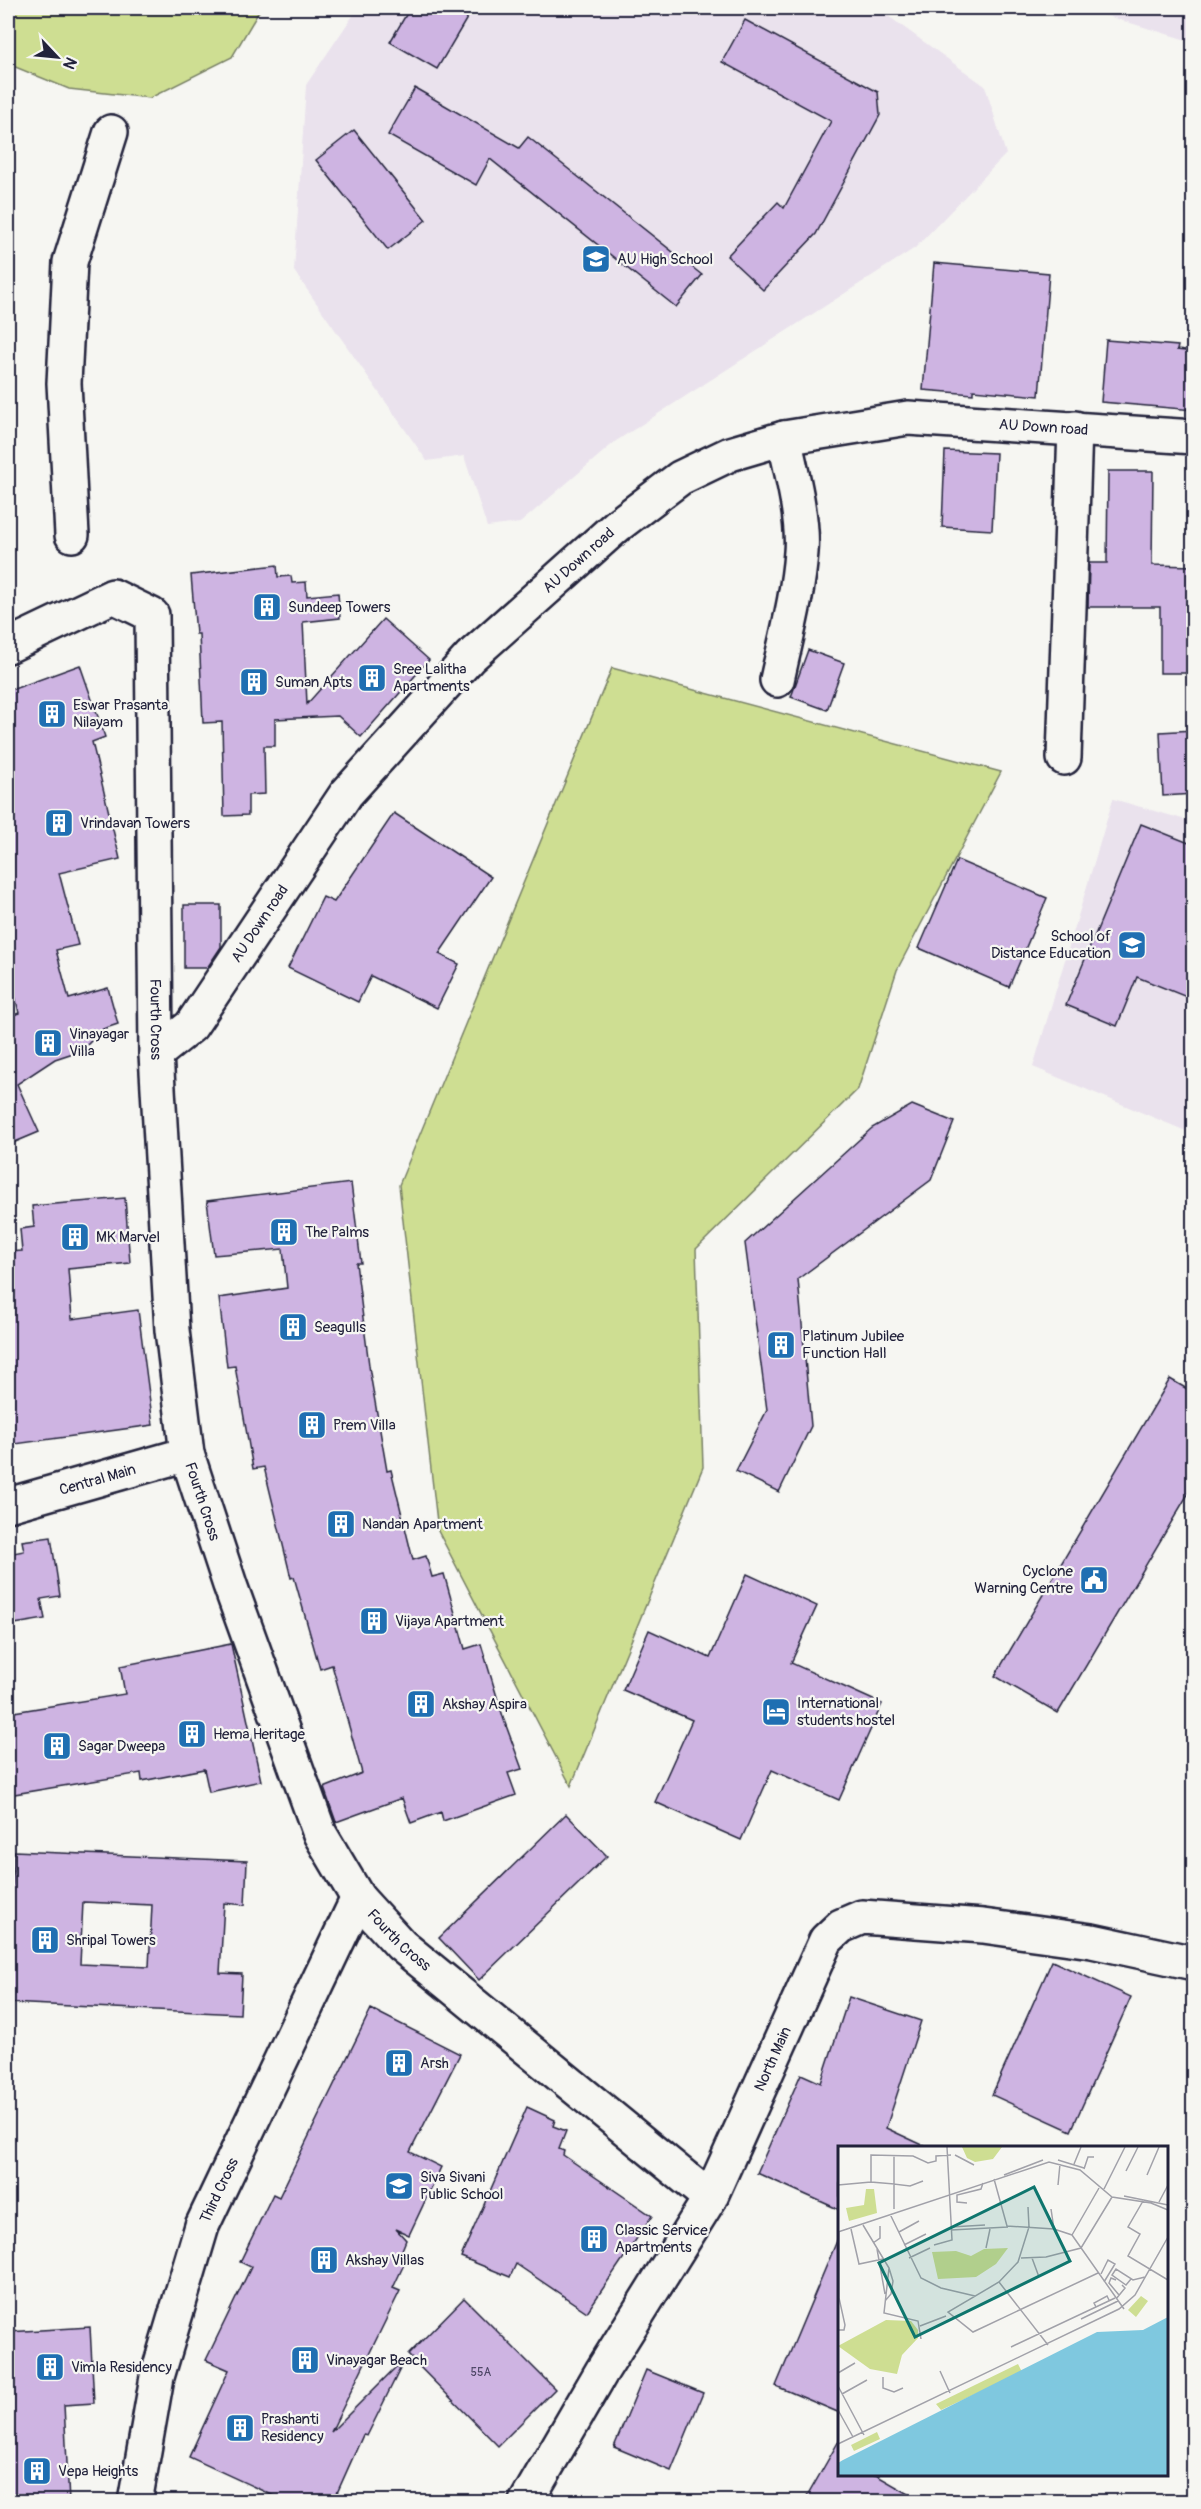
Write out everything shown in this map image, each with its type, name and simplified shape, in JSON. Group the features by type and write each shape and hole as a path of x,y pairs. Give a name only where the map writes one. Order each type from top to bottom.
{"street":[{"path":"72,535 64,383 70,262 111,132"},
{"name":"AU Down road","path":"156,1054 191,1026 346,794 470,657 618,525 680,478 730,454 784,438 908,418 1194,438"},
{"path":"1064,758 1075,428"},
{"path":"777,680 801,550 796,492 784,438"},
{"name":"Fourth Cross","path":"8,646 113,596 152,615 156,1054 172,1330 187,1454 230,1585 320,1834 358,1898 401,1945 710,2198"},
{"name":"Central Main","path":"8,1505 187,1454"},
{"name":"Third Cross","path":"135,2502 158,2377 202,2226 358,1898"},
{"name":"North Main","path":"526,2502 602,2371 710,2198 826,1940 841,1926 862,1917 983,1926 1092,1941 1194,1963"}],"shaded area":[{"name":"AU High School","path":"358,8 877,8 985,86 1006,154 915,248 616,441 520,523 487,527 464,456 427,461 294,271 306,85"},
{"path":"1081,8 1193,8 1193,42"},
{"name":"School of Distance Education","path":"1113,799 1193,822 1193,1134 1033,1067"}],"green space":[{"path":"8,8 261,8 232,57 150,98 69,89 8,64"},
{"path":"612,668 1001,772 897,970 858,1089 696,1249 703,1467 571,1786 438,1531 399,1185"}],"building":[{"path":"410,8 473,8 437,69 390,42"},
{"path":"745,20 878,92 880,115 816,234 763,290 727,256 778,202 784,208 831,121 722,62"},
{"path":"415,88 519,148 528,137 702,275 676,307 490,159 476,185 388,135"},
{"path":"354,130 426,220 388,250 316,160"},
{"path":"934,263 1049,273 1039,396 973,390 973,394 923,390"},
{"path":"1106,340 1178,346 1177,350 1194,352 1194,410 1101,402"},
{"path":"945,451 996,453 992,530 942,527"},
{"path":"1108,471 1153,471 1152,565 1194,566 1194,673 1160,673 1160,607 1088,607 1089,563 1107,563"},
{"path":"277,565 278,577 291,576 292,583 306,582 307,596 338,593 340,618 303,622 307,704 383,619 429,660 361,737 338,716 275,719 275,746 264,746 265,794 248,795 248,815 224,816 222,722 203,723 199,634 196,634 191,575"},
{"path":"808,650 844,663 827,710 791,697"},
{"path":"80,665 105,737 92,742 120,859 59,873 78,945 56,950 69,999 108,988 118,1024 103,1029 82,1050 55,1059 17,1084 39,1132 8,1145 8,1017 19,1013 8,966 8,691"},
{"path":"1194,730 1194,794 1163,796 1160,732"},
{"path":"394,813 491,877 439,954 459,964 437,1008 371,976 358,1002 288,968 323,897 334,902"},
{"path":"1141,824 1194,845 1194,1000 1137,977 1117,1026 1066,1005"},
{"path":"957,860 1047,898 1009,987 919,948"},
{"path":"184,905 221,905 221,947 207,968 184,968"},
{"name":"Platinum Jubilee Function Hall","path":"912,1105 954,1122 931,1180 798,1279 811,1426 779,1492 736,1471 767,1410 745,1243 872,1128"},
{"path":"351,1183 361,1263 356,1263 370,1373 387,1471 391,1470 413,1560 426,1556 432,1577 444,1574 465,1649 481,1644 504,1720 522,1769 508,1773 516,1795 443,1821 441,1812 411,1823 402,1798 336,1822 324,1788 362,1773 332,1665 320,1669 294,1577 291,1578 264,1467 253,1469 235,1366 227,1367 219,1298 287,1288 283,1249 214,1255 207,1201"},
{"path":"125,1198 130,1263 68,1269 72,1319 138,1310 153,1425 8,1445 8,1252 22,1251 20,1229 34,1227 32,1206"},
{"name":"Cyclone Warning Centre","path":"1170,1379 1194,1393 1194,1484 1058,1713 995,1676"},
{"path":"51,1537 60,1596 41,1599 45,1619 8,1625 8,1554 24,1551 22,1541"},
{"name":"International students hostel","path":"747,1574 817,1606 791,1663 882,1704 839,1800 772,1770 741,1840 655,1802 692,1720 623,1690 649,1630 710,1658"},
{"path":"231,1644 261,1781 209,1792 204,1769 142,1781 141,1773 8,1795 8,1713 125,1694 120,1666"},
{"path":"566,1814 607,1856 479,1980 439,1938"},
{"name":"Shripal Towers","path":"14,1851 247,1861 245,1905 224,1903 220,1973 242,1974 240,2014 8,2003","holes":["83,1902 152,1905 149,1967 80,1964"]},
{"path":"1052,1961 1131,1997 1071,2131 992,2095"},
{"path":"849,1997 921,2021 886,2128 925,2146 838,2146 838,2209 757,2173 801,2074 821,2083"},
{"path":"371,2009 460,2054 410,2152 441,2167 409,2235 396,2229 406,2240 400,2255 407,2258 393,2288 400,2291 331,2432 397,2366 400,2369 367,2436 363,2435 333,2502 287,2502 189,2457 229,2370 206,2360 251,2267 240,2262 273,2194 279,2197"},
{"path":"527,2107 555,2120 553,2126 566,2131 559,2149 564,2151 563,2155 652,2216 587,2312 516,2264 510,2277 461,2257"},
{"path":"838,2238 838,2412 776,2386"},
{"path":"464,2298 555,2389 498,2446 408,2355"},
{"path":"90,2327 94,2403 64,2405 69,2502 8,2502 8,2332"},
{"path":"646,2370 703,2393 671,2471 614,2447"},
{"path":"838,2442 838,2476 878,2476 923,2502 804,2502"}],"place":[{"name":"AU High School","path":"596,259"},
{"name":"Sundeep Towers","path":"267,607"},
{"name":"Sree Lalitha Apartments","path":"372,678"},
{"name":"Suman Apts","path":"254,682"},
{"name":"Eswar Prasanta Nilayam","path":"52,714"},
{"name":"Vrindavan Towers","path":"59,823"},
{"name":"School of Distance Education","path":"1132,945"},
{"name":"Vinayagar Villa","path":"48,1043"},
{"name":"The Palms","path":"284,1232"},
{"name":"MK Marvel","path":"75,1237"},
{"name":"Seagulls","path":"293,1327"},
{"name":"Platinum Jubilee Function Hall","path":"781,1345"},
{"name":"Prem Villa","path":"312,1425"},
{"name":"Nandan Apartment","path":"341,1524"},
{"name":"Cyclone Warning Centre","path":"1094,1580"},
{"name":"Vijaya Apartment","path":"374,1621"},
{"name":"Akshay Aspira","path":"421,1704"},
{"name":"International students hostel","path":"776,1712"},
{"name":"Hema Heritage","path":"192,1734"},
{"name":"Sagar Dweepa","path":"57,1746"},
{"name":"Shripal Towers","path":"45,1940"},
{"name":"Arsh","path":"399,2063"},
{"name":"Siva Sivani Public School","path":"399,2186"},
{"name":"Classic Service Apartments","path":"594,2239"},
{"name":"Akshay Villas","path":"324,2260"},
{"name":"Vinayagar Beach","path":"305,2360"},
{"name":"Vimla Residency","path":"50,2367"},
{"name":"Prashanti Residency","path":"240,2428"},
{"name":"Vepa Heights","path":"37,2471"}]}
